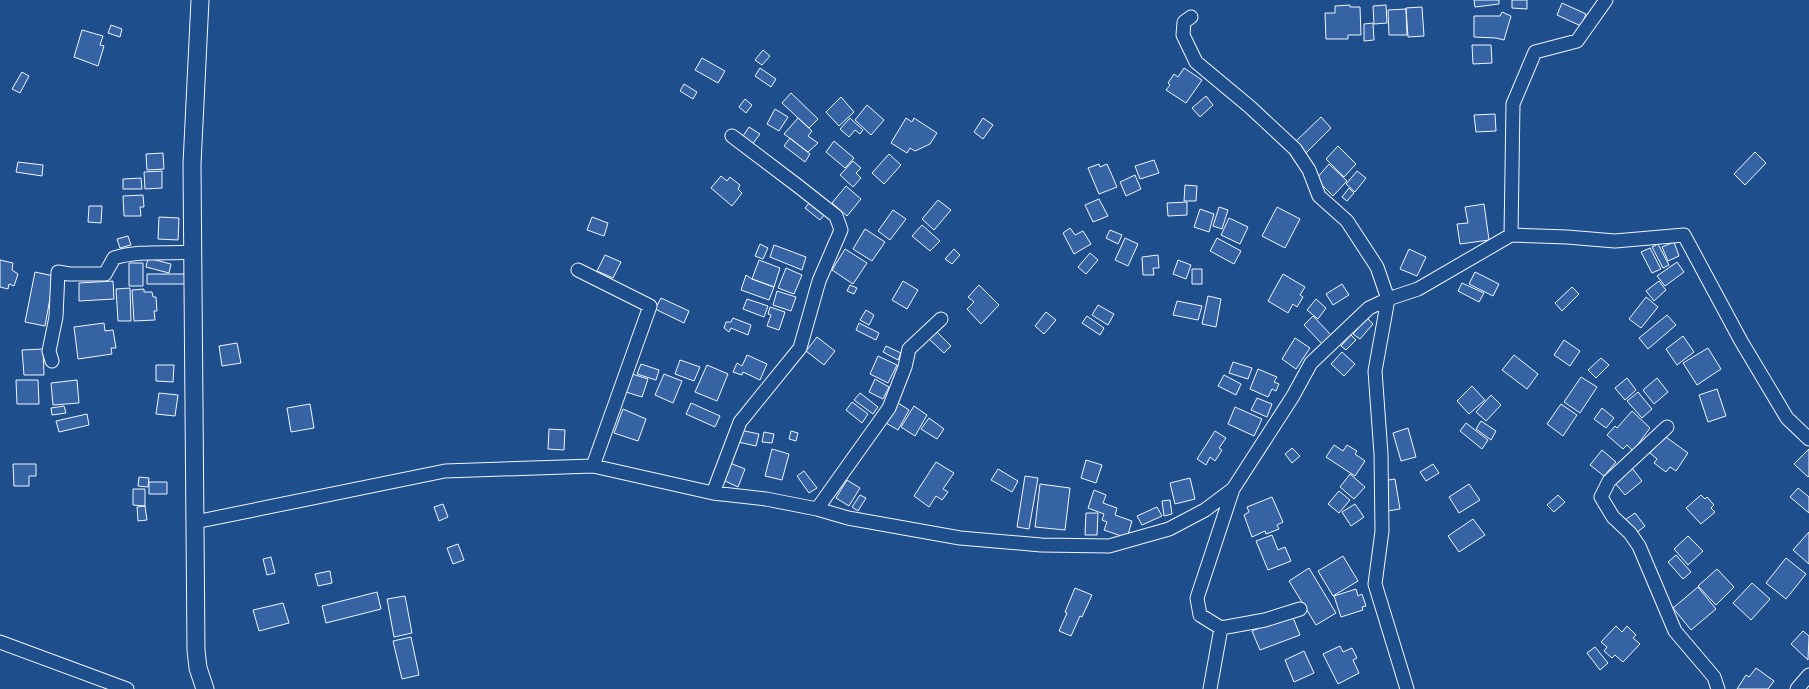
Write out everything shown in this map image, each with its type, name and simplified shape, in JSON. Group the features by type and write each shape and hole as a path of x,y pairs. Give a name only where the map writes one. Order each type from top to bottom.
{"street":[{"path":"200,0 192,164 196,650 198,668 205,689"},
{"path":"1511,235 1513,104 1535,52 1577,41 1606,0"},
{"path":"1191,17 1184,22 1183,35 1196,62 1250,107 1295,149 1309,170 1319,196 1347,221 1377,267 1388,299 1375,371 1382,454 1382,532 1375,584 1408,689"},
{"path":"713,493 740,422 800,348 819,281 841,230 836,216 732,136"},
{"path":"1300,609 1265,620 1221,628 1200,615 1197,598 1233,489 1293,396 1311,363 1369,308 1388,299 1418,289 1511,235 1567,237 1615,241 1684,234 1741,341 1787,418 1809,439"},
{"path":"52,360 49,351 56,317 58,272 69,274 105,274 114,258 125,255 140,253 167,254 193,252"},
{"path":"578,270 650,306 593,466"},
{"path":"817,509 889,408 905,367 909,349 941,319"},
{"path":"1667,427 1609,481 1601,497 1613,517 1630,533 1639,546 1675,631 1714,677 1718,689"},
{"path":"195,522 445,471 593,466 713,493 766,499 817,509 848,518 960,538 1041,545 1108,546 1169,529 1205,510 1233,489"},
{"path":"1210,689 1221,628"},
{"path":"0,642 127,689"},
{"path":"1798,689 1809,675"}],"building":[{"path":"1474,0 1499,0 1499,4 1475,7"},
{"path":"1512,0 1527,0 1527,9 1512,8"},
{"path":"1562,3 1586,14 1581,26 1557,15"},
{"path":"1350,5 1350,7 1360,7 1361,35 1348,35 1348,39 1326,39 1325,13 1335,13 1335,6"},
{"path":"1386,5 1387,23 1374,24 1373,6"},
{"path":"1422,7 1424,36 1408,37 1406,8"},
{"path":"1406,9 1407,35 1389,35 1388,10"},
{"path":"1502,12 1511,16 1504,40 1474,37 1474,16 1500,16"},
{"path":"1373,23 1374,40 1364,41 1364,24"},
{"path":"111,25 122,29 120,37 108,33"},
{"path":"82,30 103,36 100,45 104,46 98,66 74,57"},
{"path":"1472,45 1491,45 1492,63 1473,64"},
{"path":"763,50 770,56 762,65 755,60"},
{"path":"702,58 725,71 718,83 695,70"},
{"path":"760,68 776,79 771,87 755,76"},
{"path":"1184,68 1202,80 1186,103 1166,90 1170,85 1168,83 1174,74 1178,77"},
{"path":"22,72 29,76 20,93 12,89"},
{"path":"684,84 697,92 693,99 680,91"},
{"path":"791,93 818,119 809,128 782,103"},
{"path":"1206,96 1213,105 1200,117 1192,108"},
{"path":"841,97 854,112 839,126 826,112"},
{"path":"745,99 752,105 746,113 739,107"},
{"path":"867,105 884,120 871,135 855,120"},
{"path":"775,109 788,117 779,131 767,124"},
{"path":"1495,114 1496,131 1476,132 1474,115"},
{"path":"1321,117 1331,128 1305,154 1294,143"},
{"path":"798,118 812,131 808,136 818,143 808,152 784,134"},
{"path":"850,118 863,130 860,134 855,130 849,137 840,129"},
{"path":"906,118 912,122 914,118 937,133 930,144 915,151 910,148 907,153 891,143"},
{"path":"983,118 993,125 983,139 974,132"},
{"path":"749,127 760,134 751,146 741,139"},
{"path":"790,138 810,154 805,162 784,146"},
{"path":"834,141 854,158 845,168 826,152"},
{"path":"1338,146 1356,164 1344,177 1326,159"},
{"path":"1755,152 1766,163 1745,185 1734,174"},
{"path":"163,153 164,169 147,170 146,154"},
{"path":"889,154 901,165 884,184 872,173"},
{"path":"1154,160 1159,173 1140,179 1135,166"},
{"path":"853,161 861,168 856,173 861,178 853,187 840,175"},
{"path":"18,162 43,165 42,176 16,172"},
{"path":"1099,164 1100,167 1107,164 1117,187 1099,194 1088,168"},
{"path":"1329,164 1347,181 1333,196 1316,179"},
{"path":"162,171 162,188 145,189 144,172"},
{"path":"1357,171 1366,178 1355,192 1346,184"},
{"path":"1135,175 1141,189 1126,196 1120,182"},
{"path":"721,176 727,181 730,177 740,185 738,189 742,193 732,206 711,188"},
{"path":"141,178 142,189 123,189 123,179"},
{"path":"1185,185 1197,186 1196,201 1184,201"},
{"path":"846,186 861,199 847,216 832,203"},
{"path":"1349,188 1354,193 1347,201 1342,197"},
{"path":"143,195 144,207 140,207 141,216 124,216 123,196"},
{"path":"1099,199 1108,216 1093,222 1085,205"},
{"path":"938,200 951,210 934,230 922,219"},
{"path":"810,202 825,214 820,220 805,208"},
{"path":"1187,202 1187,215 1168,216 1167,203"},
{"path":"1484,204 1489,240 1460,244 1457,224 1468,223 1465,207"},
{"path":"89,206 102,206 101,223 88,222"},
{"path":"1219,207 1228,210 1222,229 1213,226"},
{"path":"1277,207 1300,219 1285,248 1262,236"},
{"path":"1200,209 1214,214 1209,232 1194,227"},
{"path":"893,210 906,219 890,240 878,231"},
{"path":"159,217 179,218 178,240 158,239"},
{"path":"592,217 608,223 604,236 587,230"},
{"path":"1229,218 1248,227 1240,244 1221,235"},
{"path":"922,225 940,241 930,251 912,236"},
{"path":"1070,228 1075,235 1083,231 1091,244 1074,254 1063,233"},
{"path":"865,229 885,242 872,261 853,249"},
{"path":"1110,230 1122,235 1118,244 1106,238"},
{"path":"128,236 131,245 120,248 117,239"},
{"path":"1125,238 1138,244 1128,266 1115,260"},
{"path":"1217,238 1241,251 1234,264 1210,251"},
{"path":"1674,242 1679,256 1668,261 1662,247"},
{"path":"760,244 768,248 763,259 755,256"},
{"path":"1658,244 1669,265 1663,268 1652,247"},
{"path":"774,245 806,257 802,270 770,257"},
{"path":"1650,248 1661,269 1652,273 1641,252"},
{"path":"845,249 867,263 853,284 832,270"},
{"path":"954,249 960,255 952,264 945,259"},
{"path":"1409,249 1426,257 1417,276 1400,269"},
{"path":"1090,253 1098,260 1086,274 1078,267"},
{"path":"605,255 621,262 613,278 597,271"},
{"path":"1158,255 1159,268 1153,268 1154,275 1143,275 1142,257"},
{"path":"148,258 171,264 169,273 146,267"},
{"path":"0,260 13,263 12,270 18,274 14,286 9,284 8,289 0,287"},
{"path":"759,260 780,268 774,287 752,279"},
{"path":"1178,260 1191,265 1186,279 1173,274"},
{"path":"1677,262 1684,272 1665,286 1657,276"},
{"path":"129,263 143,263 143,286 129,286"},
{"path":"786,268 802,275 794,294 778,288"},
{"path":"1192,269 1202,269 1202,284 1192,284"},
{"path":"35,272 54,276 45,326 25,322"},
{"path":"1475,272 1499,284 1493,296 1469,284"},
{"path":"147,274 186,274 185,284 147,284"},
{"path":"1283,274 1305,287 1300,295 1303,297 1297,307 1293,304 1288,313 1268,301"},
{"path":"746,275 752,279 774,287 769,300 741,290"},
{"path":"113,281 114,299 79,301 79,283"},
{"path":"903,281 918,290 907,309 892,300"},
{"path":"1659,281 1666,290 1654,301 1646,291"},
{"path":"1462,283 1484,293 1479,302 1458,291"},
{"path":"1342,284 1349,295 1333,305 1326,294"},
{"path":"850,285 857,288 854,294 847,291"},
{"path":"979,285 999,305 981,324 967,309 974,302 968,297"},
{"path":"1572,287 1579,294 1562,311 1555,303"},
{"path":"130,288 131,321 118,321 116,289"},
{"path":"144,289 144,292 152,292 153,297 156,297 157,311 154,311 155,320 134,321 132,290"},
{"path":"777,291 796,297 791,311 773,305"},
{"path":"1208,296 1221,299 1216,327 1202,324"},
{"path":"1646,297 1658,307 1641,328 1629,319"},
{"path":"661,298 689,311 684,323 655,309"},
{"path":"747,299 768,306 764,317 743,309"},
{"path":"1316,299 1326,308 1318,319 1307,310"},
{"path":"1177,301 1202,306 1198,320 1173,315"},
{"path":"1098,305 1114,314 1108,325 1092,315"},
{"path":"770,307 785,312 779,330 767,326 771,315 768,314"},
{"path":"866,310 874,315 869,325 860,320"},
{"path":"1046,312 1056,320 1044,334 1035,326"},
{"path":"1667,315 1676,325 1648,349 1639,338"},
{"path":"1087,316 1104,328 1100,335 1082,323"},
{"path":"1313,316 1331,335 1322,344 1304,325"},
{"path":"733,318 751,325 748,335 731,328 729,332 724,328 726,322 731,322"},
{"path":"1367,318 1373,324 1360,339 1353,334"},
{"path":"104,323 105,331 113,330 116,348 111,348 112,354 78,359 74,327"},
{"path":"859,323 879,333 876,340 856,330"},
{"path":"937,332 951,346 944,353 929,339"},
{"path":"1351,335 1356,340 1346,350 1341,346"},
{"path":"1683,336 1694,352 1677,365 1666,349"},
{"path":"817,337 835,351 824,365 806,351"},
{"path":"1295,338 1310,348 1296,369 1282,359"},
{"path":"1564,340 1580,351 1570,366 1554,355"},
{"path":"237,343 241,363 222,366 219,346"},
{"path":"886,346 901,353 898,360 883,352"},
{"path":"1708,348 1721,369 1697,385 1683,363"},
{"path":"43,349 44,375 24,375 22,350"},
{"path":"1342,352 1355,364 1344,376 1331,364"},
{"path":"747,355 767,364 760,380 743,372 742,375 733,372 737,363 742,366"},
{"path":"1514,355 1538,374 1527,389 1502,370"},
{"path":"878,356 897,365 888,383 870,374"},
{"path":"1601,358 1609,365 1596,378 1588,370"},
{"path":"680,360 700,367 694,381 675,374"},
{"path":"1233,362 1252,368 1248,379 1229,373"},
{"path":"641,364 659,370 656,380 637,374"},
{"path":"156,365 174,365 173,382 156,381"},
{"path":"707,365 728,374 717,401 695,392"},
{"path":"1258,369 1277,377 1274,382 1279,384 1276,391 1272,389 1268,397 1250,389"},
{"path":"632,374 648,379 642,397 626,392"},
{"path":"664,374 682,381 673,403 655,395"},
{"path":"1224,375 1241,384 1236,395 1218,386"},
{"path":"1581,377 1597,387 1580,413 1564,402"},
{"path":"1627,378 1636,390 1625,400 1615,388"},
{"path":"1657,378 1668,392 1654,404 1643,390"},
{"path":"875,379 889,387 883,399 869,392"},
{"path":"16,380 38,380 39,404 17,404"},
{"path":"77,380 79,403 53,405 51,383"},
{"path":"1472,386 1485,400 1469,414 1457,401"},
{"path":"1717,389 1726,416 1708,422 1699,395"},
{"path":"1638,392 1652,409 1642,418 1627,401"},
{"path":"159,393 178,395 175,416 156,414"},
{"path":"860,393 878,407 873,414 854,400"},
{"path":"1491,395 1501,405 1486,421 1476,412"},
{"path":"1257,398 1272,404 1267,417 1251,410"},
{"path":"852,402 868,414 862,423 846,410"},
{"path":"691,403 720,416 715,427 686,414"},
{"path":"898,403 909,410 898,430 886,423"},
{"path":"310,404 314,428 291,432 287,408"},
{"path":"1561,404 1577,415 1563,436 1547,424"},
{"path":"64,406 66,413 52,415 51,408"},
{"path":"914,406 927,415 915,436 901,427"},
{"path":"1235,407 1262,419 1254,436 1228,424"},
{"path":"1602,408 1614,418 1606,428 1594,419"},
{"path":"623,409 646,419 638,441 614,433"},
{"path":"1632,411 1650,428 1633,451 1627,445 1623,449 1607,435 1615,426 1617,428"},
{"path":"87,414 89,425 59,432 56,421"},
{"path":"929,418 944,429 937,439 921,429"},
{"path":"1481,421 1496,431 1491,440 1476,429"},
{"path":"1466,423 1488,440 1482,449 1460,431"},
{"path":"1408,428 1416,457 1401,461 1393,433"},
{"path":"549,429 565,430 564,450 548,449"},
{"path":"740,430 759,434 756,446 738,442"},
{"path":"791,431 798,433 796,441 789,439"},
{"path":"1215,431 1226,438 1219,448 1222,450 1215,461 1210,457 1206,465 1197,459"},
{"path":"764,432 774,434 772,443 762,442"},
{"path":"1663,435 1688,453 1676,471 1670,467 1666,472 1654,463 1657,459 1650,453"},
{"path":"1334,445 1343,451 1347,445 1357,451 1355,454 1365,461 1355,476 1326,457"},
{"path":"1292,448 1300,456 1292,463 1285,454"},
{"path":"772,449 789,454 782,480 765,476"},
{"path":"1809,449 1809,476 1808,477 1794,464"},
{"path":"1602,450 1616,462 1604,476 1590,465"},
{"path":"1086,460 1102,465 1096,483 1081,478"},
{"path":"936,462 954,473 943,489 948,492 942,500 936,496 929,507 914,496"},
{"path":"730,463 745,469 738,487 723,480"},
{"path":"13,464 36,464 36,476 29,476 29,486 14,486"},
{"path":"1433,464 1439,473 1426,481 1420,472"},
{"path":"1632,468 1642,481 1625,495 1614,482"},
{"path":"998,469 1018,481 1012,492 991,480"},
{"path":"804,471 817,488 809,493 797,476"},
{"path":"1350,474 1365,487 1354,499 1340,487"},
{"path":"1025,476 1038,478 1029,529 1017,527"},
{"path":"139,477 149,478 148,487 138,486"},
{"path":"1190,478 1195,499 1175,504 1170,483"},
{"path":"1395,479 1400,509 1387,511 1382,481"},
{"path":"847,480 860,488 849,506 836,498"},
{"path":"149,482 167,482 167,494 149,494"},
{"path":"1040,484 1070,488 1065,530 1035,527"},
{"path":"1469,484 1480,500 1459,513 1449,497"},
{"path":"1798,488 1809,497 1809,513 1790,497"},
{"path":"133,489 145,489 145,506 133,505"},
{"path":"1094,490 1106,495 1103,503 1117,508 1115,515 1132,521 1127,538 1104,530 1107,522 1102,520 1104,514 1088,508"},
{"path":"1339,491 1350,500 1339,513 1328,504"},
{"path":"860,495 866,498 858,511 852,507"},
{"path":"1558,495 1565,502 1554,512 1547,505"},
{"path":"1701,495 1705,499 1707,497 1714,505 1711,508 1715,512 1701,524 1686,508"},
{"path":"1272,497 1283,522 1277,525 1279,529 1266,534 1265,531 1252,537 1244,515 1249,512 1247,507"},
{"path":"1170,500 1172,514 1164,516 1162,501"},
{"path":"443,504 448,517 439,521 434,507"},
{"path":"1355,504 1364,517 1351,526 1342,512"},
{"path":"145,506 147,520 138,521 137,507"},
{"path":"1157,507 1162,516 1142,525 1137,516"},
{"path":"1086,513 1098,513 1097,535 1085,535"},
{"path":"1635,513 1645,526 1635,534 1625,520"},
{"path":"1473,519 1485,535 1459,552 1448,536"},
{"path":"1809,532 1809,564 1793,550"},
{"path":"1272,535 1278,550 1285,547 1291,561 1268,570 1256,541"},
{"path":"1688,536 1703,551 1688,565 1674,549"},
{"path":"458,544 464,560 453,564 447,548"},
{"path":"1676,555 1691,572 1683,579 1668,562"},
{"path":"1343,556 1358,581 1333,596 1318,571"},
{"path":"271,557 275,573 267,575 263,559"},
{"path":"1786,558 1806,574 1786,599 1766,583"},
{"path":"1309,568 1336,613 1316,625 1289,581"},
{"path":"1717,569 1734,587 1716,605 1698,586"},
{"path":"330,571 332,583 318,586 315,574"},
{"path":"1752,583 1770,599 1751,620 1733,603"},
{"path":"1698,587 1716,609 1691,630 1673,608"},
{"path":"1075,588 1092,595 1071,636 1059,631 1067,613 1065,612"},
{"path":"1356,589 1358,596 1362,594 1366,606 1362,607 1363,610 1341,617 1334,596"},
{"path":"377,592 381,609 326,623 322,606"},
{"path":"405,596 412,633 394,637 387,599"},
{"path":"283,603 289,623 259,631 253,610"},
{"path":"1292,615 1300,635 1260,650 1252,631"},
{"path":"1616,626 1622,632 1627,626 1636,635 1633,638 1640,644 1623,662 1615,655 1612,658 1604,651 1607,647 1601,642"},
{"path":"1803,631 1809,636 1808,660 1791,644"},
{"path":"411,637 419,675 402,679 393,641"},
{"path":"1340,646 1343,652 1352,648 1357,658 1353,660 1359,673 1338,684 1323,654"},
{"path":"1595,647 1608,663 1600,670 1587,653"},
{"path":"1304,651 1314,673 1294,682 1285,660"},
{"path":"1756,668 1774,681 1768,689 1737,689 1746,675 1749,677"}]}
